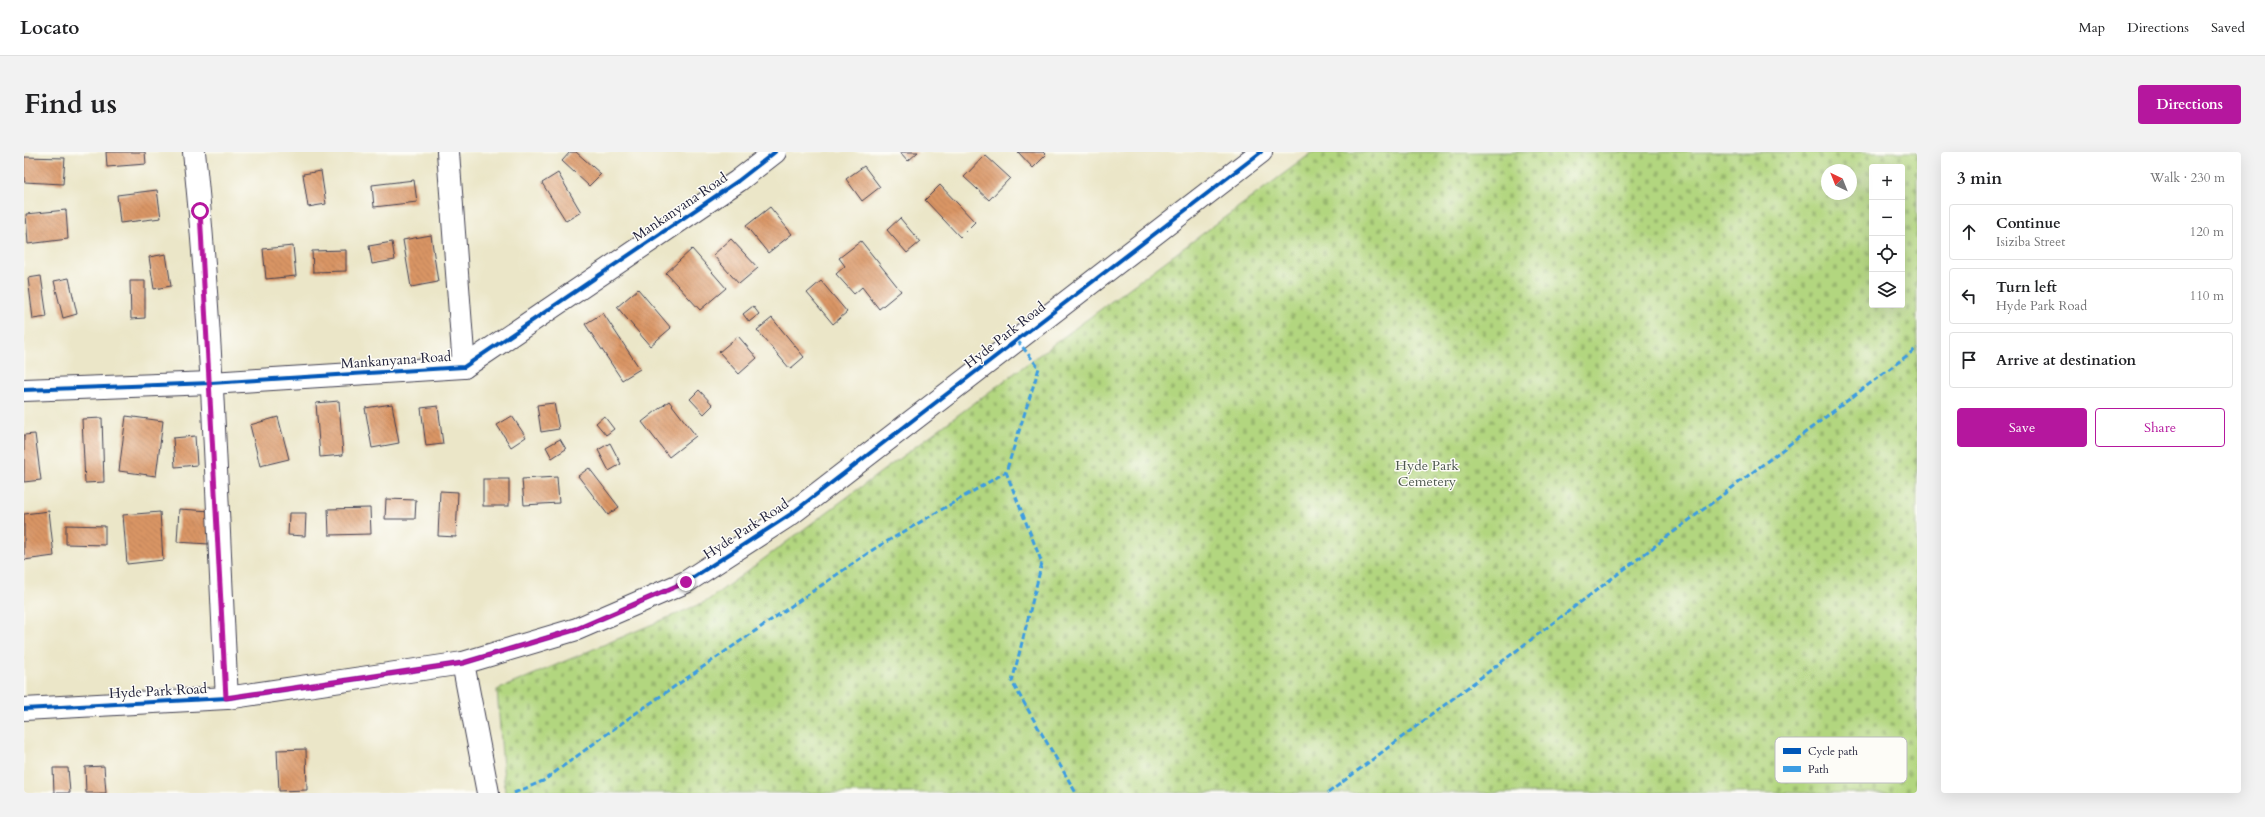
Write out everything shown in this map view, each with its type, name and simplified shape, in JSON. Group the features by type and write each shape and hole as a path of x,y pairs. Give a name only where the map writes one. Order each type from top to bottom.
{"street":[{"path":"194,152 200,211 211,383 226,698"},
{"path":"448,152 464,367"},
{"name":"Mankanyana Road","path":"24,390 211,383 464,367 738,181 775,152"},
{"name":"Hyde Park Road","path":"24,709 226,698 463,663 577,629 686,582 790,514 1261,152"},
{"path":"463,663 488,793"}],"green space":[{"name":"Hyde Park Cemetery","path":"1313,152 1917,152 1917,793 505,793 497,690 707,601"}],"building":[{"path":"106,152 145,152 146,164 107,167"},
{"path":"570,152 576,152 601,174 589,186 562,161"},
{"path":"900,152 918,152 908,161"},
{"path":"1018,152 1043,152 1046,155 1033,168"},
{"path":"985,155 1010,178 989,200 964,177"},
{"path":"24,157 65,158 63,184 24,182"},
{"path":"864,166 880,187 862,201 846,179"},
{"path":"321,171 326,204 308,207 303,174"},
{"path":"558,173 581,212 566,221 542,183"},
{"path":"414,180 417,202 374,207 372,185"},
{"path":"940,185 975,222 960,237 925,200"},
{"path":"157,190 161,218 120,223 117,195"},
{"path":"770,207 792,234 768,253 746,226"},
{"path":"66,210 68,239 28,244 26,214"},
{"path":"900,218 920,242 907,253 887,230"},
{"path":"431,235 438,282 411,287 403,240"},
{"path":"731,239 758,268 739,284 713,255"},
{"path":"861,241 901,291 879,309 862,287 854,294 836,274 845,266 839,258"},
{"path":"392,242 395,260 372,264 369,246"},
{"path":"293,246 296,276 266,279 263,249"},
{"path":"692,249 726,288 700,310 666,273"},
{"path":"346,250 346,271 313,272 312,251"},
{"path":"166,254 171,286 154,289 149,257"},
{"path":"41,276 47,317 33,319 28,278"},
{"path":"69,278 77,314 63,318 54,281"},
{"path":"130,281 145,281 145,318 131,319"},
{"path":"821,281 847,312 833,324 807,293"},
{"path":"638,289 671,328 650,346 617,307"},
{"path":"753,306 759,314 749,322 743,314"},
{"path":"603,313 640,369 622,380 585,324"},
{"path":"772,318 804,357 790,369 757,330"},
{"path":"738,336 757,358 739,374 719,352"},
{"path":"699,390 713,405 704,414 690,399"},
{"path":"339,401 343,455 320,457 316,403"},
{"path":"669,401 696,436 669,457 642,422"},
{"path":"554,403 559,429 541,432 537,405"},
{"path":"392,404 399,443 372,448 365,408"},
{"path":"438,406 443,444 426,446 421,408"},
{"path":"126,416 163,421 156,476 119,471"},
{"path":"512,416 526,437 511,447 497,425"},
{"path":"604,416 614,429 606,435 596,423"},
{"path":"278,417 289,459 260,466 250,425"},
{"path":"102,418 104,482 85,483 82,419"},
{"path":"35,434 41,480 24,482 24,435"},
{"path":"195,436 197,465 175,467 173,438"},
{"path":"560,439 566,449 552,458 546,447"},
{"path":"610,443 621,464 609,471 598,450"},
{"path":"589,468 619,507 608,515 578,476"},
{"path":"557,477 559,503 524,505 522,479"},
{"path":"483,479 509,479 509,506 483,506"},
{"path":"440,491 458,492 456,537 438,536"},
{"path":"386,499 416,500 415,519 385,519"},
{"path":"370,508 371,534 329,535 328,509"},
{"path":"179,509 211,511 209,544 177,542"},
{"path":"49,511 54,556 24,560 24,514"},
{"path":"160,512 163,560 127,564 123,515"},
{"path":"289,513 306,513 305,536 288,535"},
{"path":"66,525 105,526 105,545 66,544"},
{"path":"306,749 307,790 279,791 277,750"},
{"path":"104,766 106,793 86,793 85,767"},
{"path":"53,768 68,768 70,793 54,793"}],"marked path":[{"path":"1017,340 1039,368 1006,472 1042,563 1012,682 1076,793"},
{"path":"1328,793 1917,348"},
{"path":"514,793 543,781 626,720 874,549 1006,472"}],"cycle path":[{"path":"24,390 211,383 464,367 738,181 775,152"},
{"path":"24,709 227,698 463,663 577,629 686,582 791,514 1261,152"}],"route":[{"path":"200,211 211,383 226,698 463,663 577,629 686,582"}]}
